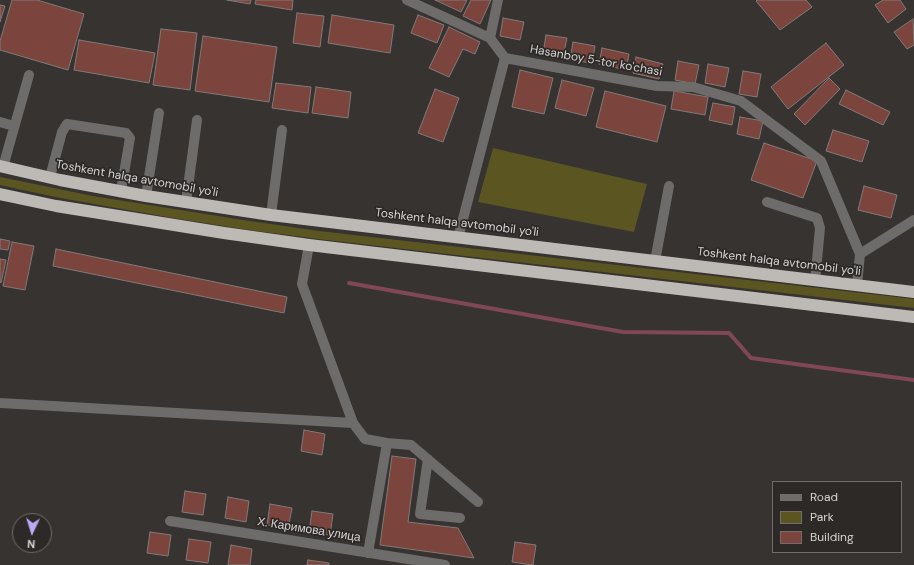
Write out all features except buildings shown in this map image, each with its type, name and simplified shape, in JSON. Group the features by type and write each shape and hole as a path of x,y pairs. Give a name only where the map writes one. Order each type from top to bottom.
{"highway":[{"name":"Toshkent halqa avtomobil yo'li","path":"1,166 50,178 146,196 271,215 914,292"},
{"path":"0,194 56,206 309,245 914,317"}],"street":[{"path":"407,0 490,38 505,58 458,238"},
{"path":"490,38 498,0"},
{"name":"Hasanboy 5-tor ko'chasi","path":"505,58 657,86 693,87 741,101 821,161 860,254"},
{"path":"1,166 29,75"},
{"path":"146,196 159,113"},
{"path":"186,202 197,120"},
{"path":"0,122 14,126"},
{"path":"50,178 62,132 67,124 126,133 130,138 121,191"},
{"path":"271,215 282,130"},
{"path":"655,261 669,186"},
{"path":"767,202 817,218 820,228 815,280"},
{"path":"857,286 860,254 914,220"},
{"path":"309,245 302,284 353,423 365,439 411,445 478,502"},
{"path":"0,403 353,423"},
{"path":"368,553 387,443"},
{"path":"428,459 420,514 460,518"},
{"name":"Х. Каримова улица","path":"170,521 445,565"}],"green space":[{"path":"493,148 647,184 634,232 478,202"},
{"path":"0,177 93,196 319,231 914,299 914,308 242,229 55,197 0,185"}],"waterway":[{"path":"349,283 623,332 729,333 751,358 914,380"}]}
